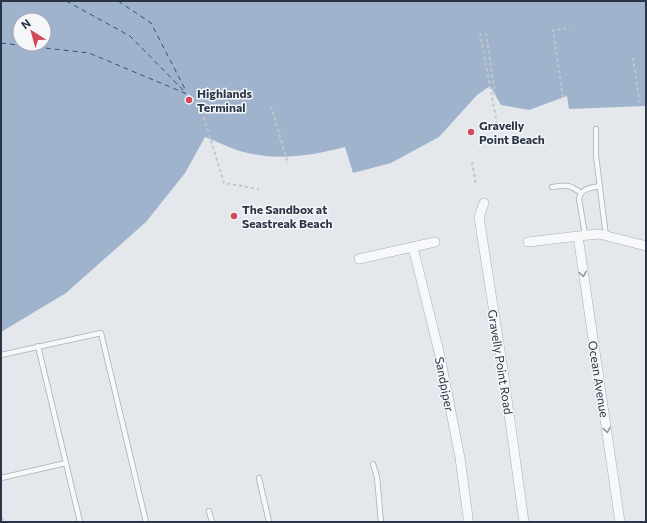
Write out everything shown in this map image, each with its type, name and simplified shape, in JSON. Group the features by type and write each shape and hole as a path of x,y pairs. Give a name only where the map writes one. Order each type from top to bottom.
{"street":[{"name":"Gravelly Point Road","path":"484,203 479,217 504,377 524,522"},
{"path":"528,242 599,234 646,246"},
{"name":"Ocean Avenue","path":"581,235 620,522"},
{"path":"359,259 435,242"},
{"name":"Sandpiper","path":"413,247 440,356 460,458 468,522"}],"lane":[{"path":"596,129 596,156 606,236"},
{"path":"552,188 568,185 572,186 581,193"},
{"path":"581,235 579,199 581,193 588,189 600,186"},
{"path":"1,355 101,332 146,522"},
{"path":"38,346 80,522"},
{"path":"1,478 66,463"},
{"path":"373,464 377,477 381,522"},
{"path":"259,478 269,522"},
{"path":"209,511 212,522"}],"path":[{"path":"563,97 553,30 570,28"},
{"path":"480,33 497,124"},
{"path":"486,33 495,95"},
{"path":"633,58 640,105"},
{"path":"187,94 200,105 224,183 259,189"},
{"path":"271,106 288,164"},
{"path":"472,162 476,186"}],"water":[{"path":"1,1 646,1 646,106 569,109 567,96 529,110 501,105 490,86 477,95 439,137 391,163 353,173 345,147 309,155 273,157 242,152 205,137 185,173 146,222 66,293 1,332"}],"ferry route":[{"path":"66,1 130,36 186,93"},
{"path":"118,1 151,23 186,91"},
{"path":"1,43 89,53 187,94"}],"place":[{"name":"Highlands Terminal","path":"189,100"},
{"name":"Gravelly Point Beach","path":"471,132"},
{"name":"The Sandbox at Seastreak Beach","path":"234,216"}]}
